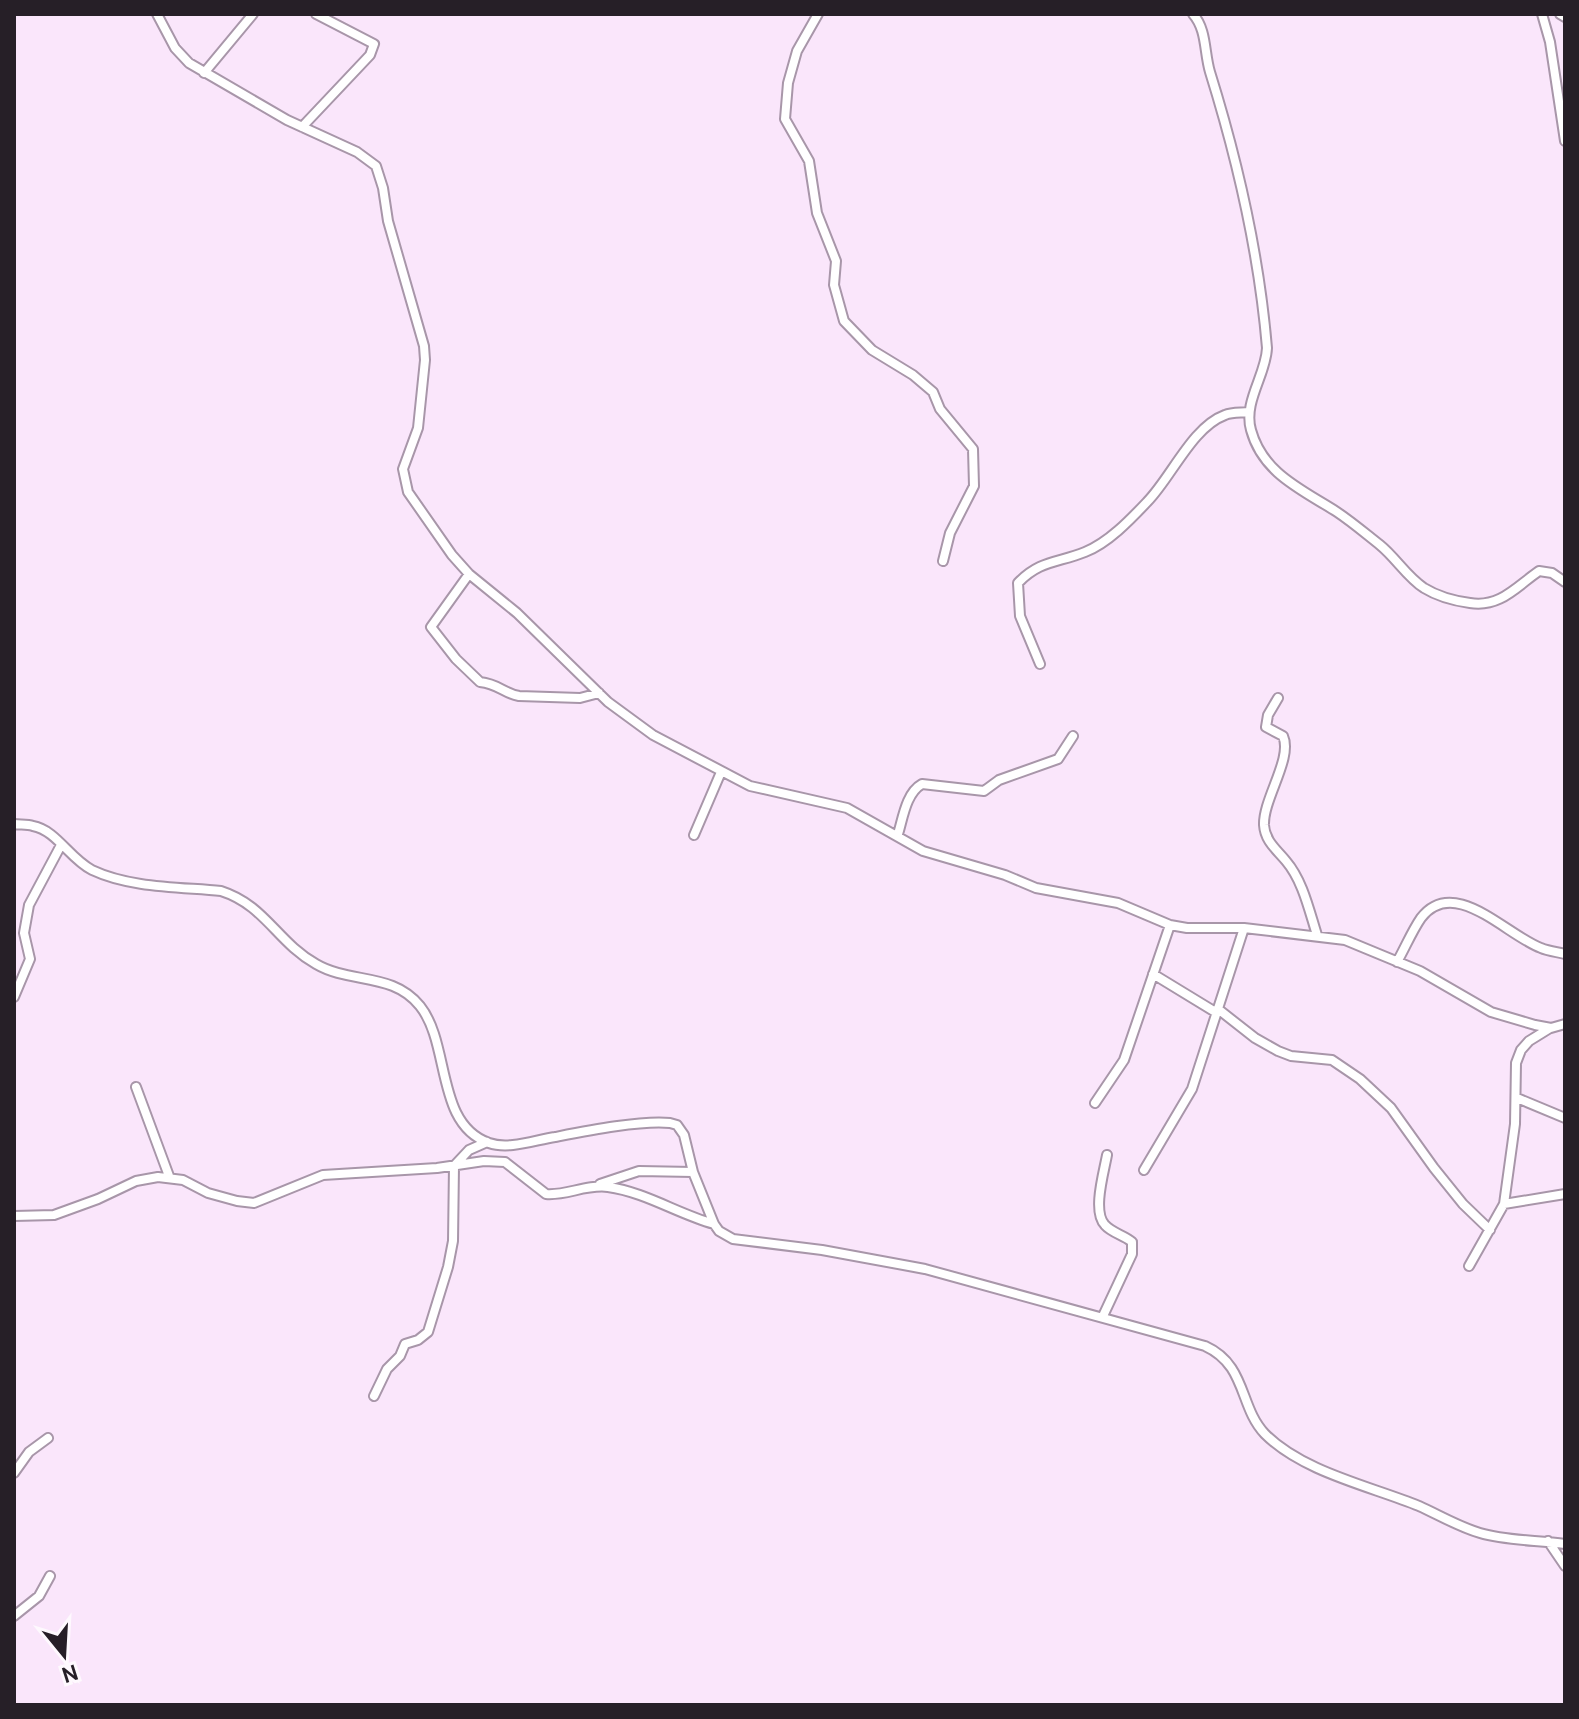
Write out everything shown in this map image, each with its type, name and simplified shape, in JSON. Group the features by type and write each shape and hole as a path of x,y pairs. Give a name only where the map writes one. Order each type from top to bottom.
{"street":[{"path":"157,14 175,48 189,63 302,127 357,152 376,166 388,221 424,346 418,428 403,469 408,492 469,574 517,613 627,718 721,772 764,790 847,808 898,834 923,851 1005,875 1036,888 1118,903 1170,925 1317,935 1354,943 1420,971 1491,1012 1551,1028"},
{"path":"204,73 253,14"},
{"path":"302,127 370,55 374,44 316,14"},
{"path":"818,14 797,51 788,83 785,119 809,161 817,213 836,261 834,285 844,321 872,350 913,375 933,392 940,409 973,449 974,486 950,533 943,561"},
{"path":"1193,14 1203,31 1205,56 1225,121 1258,264 1267,359 1249,412 1255,439 1280,476 1360,529 1424,588 1473,604 1506,597 1539,571 1552,573 1565,582"},
{"path":"1542,14 1550,42 1565,141"},
{"path":"1040,664 1020,616 1018,583 1037,566 1085,552 1106,540 1147,503 1186,451 1215,420 1232,413 1249,412"},
{"path":"469,574 431,627 456,659 480,682 491,682 509,694 519,696 580,698 599,693"},
{"path":"1278,698 1268,715 1266,727 1283,736 1285,743 1265,809 1265,834 1272,847 1296,874 1317,935"},
{"path":"898,834 916,787 922,784 984,791 999,780 1058,759 1073,736"},
{"path":"694,835 721,772"},
{"path":"14,824 46,831 77,861 94,871 123,880 221,891 235,896 256,908 290,946 317,965 331,972 379,980 407,993 420,1005 435,1033 452,1104 461,1120 487,1142"},
{"path":"14,997 30,959 24,924 29,905 61,845"},
{"path":"1397,962 1422,917 1437,905 1448,902 1458,902 1483,914 1540,948 1565,954"},
{"path":"1095,1103 1124,1060 1170,925"},
{"path":"1144,1170 1192,1089 1244,928"},
{"path":"1153,974 1218,1011 1278,1051 1291,1056 1332,1060 1360,1079 1391,1108 1463,1204 1490,1230"},
{"path":"1469,1266 1504,1204 1517,1098 1515,1073 1521,1050 1529,1041 1551,1028 1565,1024"},
{"path":"136,1087 169,1176"},
{"path":"1517,1098 1565,1118"},
{"path":"374,1396 387,1369 400,1356 405,1344 424,1337 430,1328 453,1241 454,1166 469,1150 487,1142 518,1144 580,1132 670,1123 677,1125 684,1135 693,1172 714,1224 733,1239 897,1263 1103,1316 1216,1351 1241,1383 1259,1427 1300,1459 1478,1533 1565,1544"},
{"path":"1103,1316 1132,1254 1132,1242 1104,1224 1100,1217 1099,1200 1107,1155"},
{"path":"14,1216 54,1215 136,1181 169,1176 208,1193 254,1203 323,1175 500,1161 551,1195 594,1187 639,1171 693,1172"},
{"path":"594,1187 621,1190 714,1224"},
{"path":"1504,1204 1565,1194"},
{"path":"14,1473 29,1452 48,1438"},
{"path":"1548,1541 1565,1566"},
{"path":"14,1616 39,1596 50,1576"}]}
